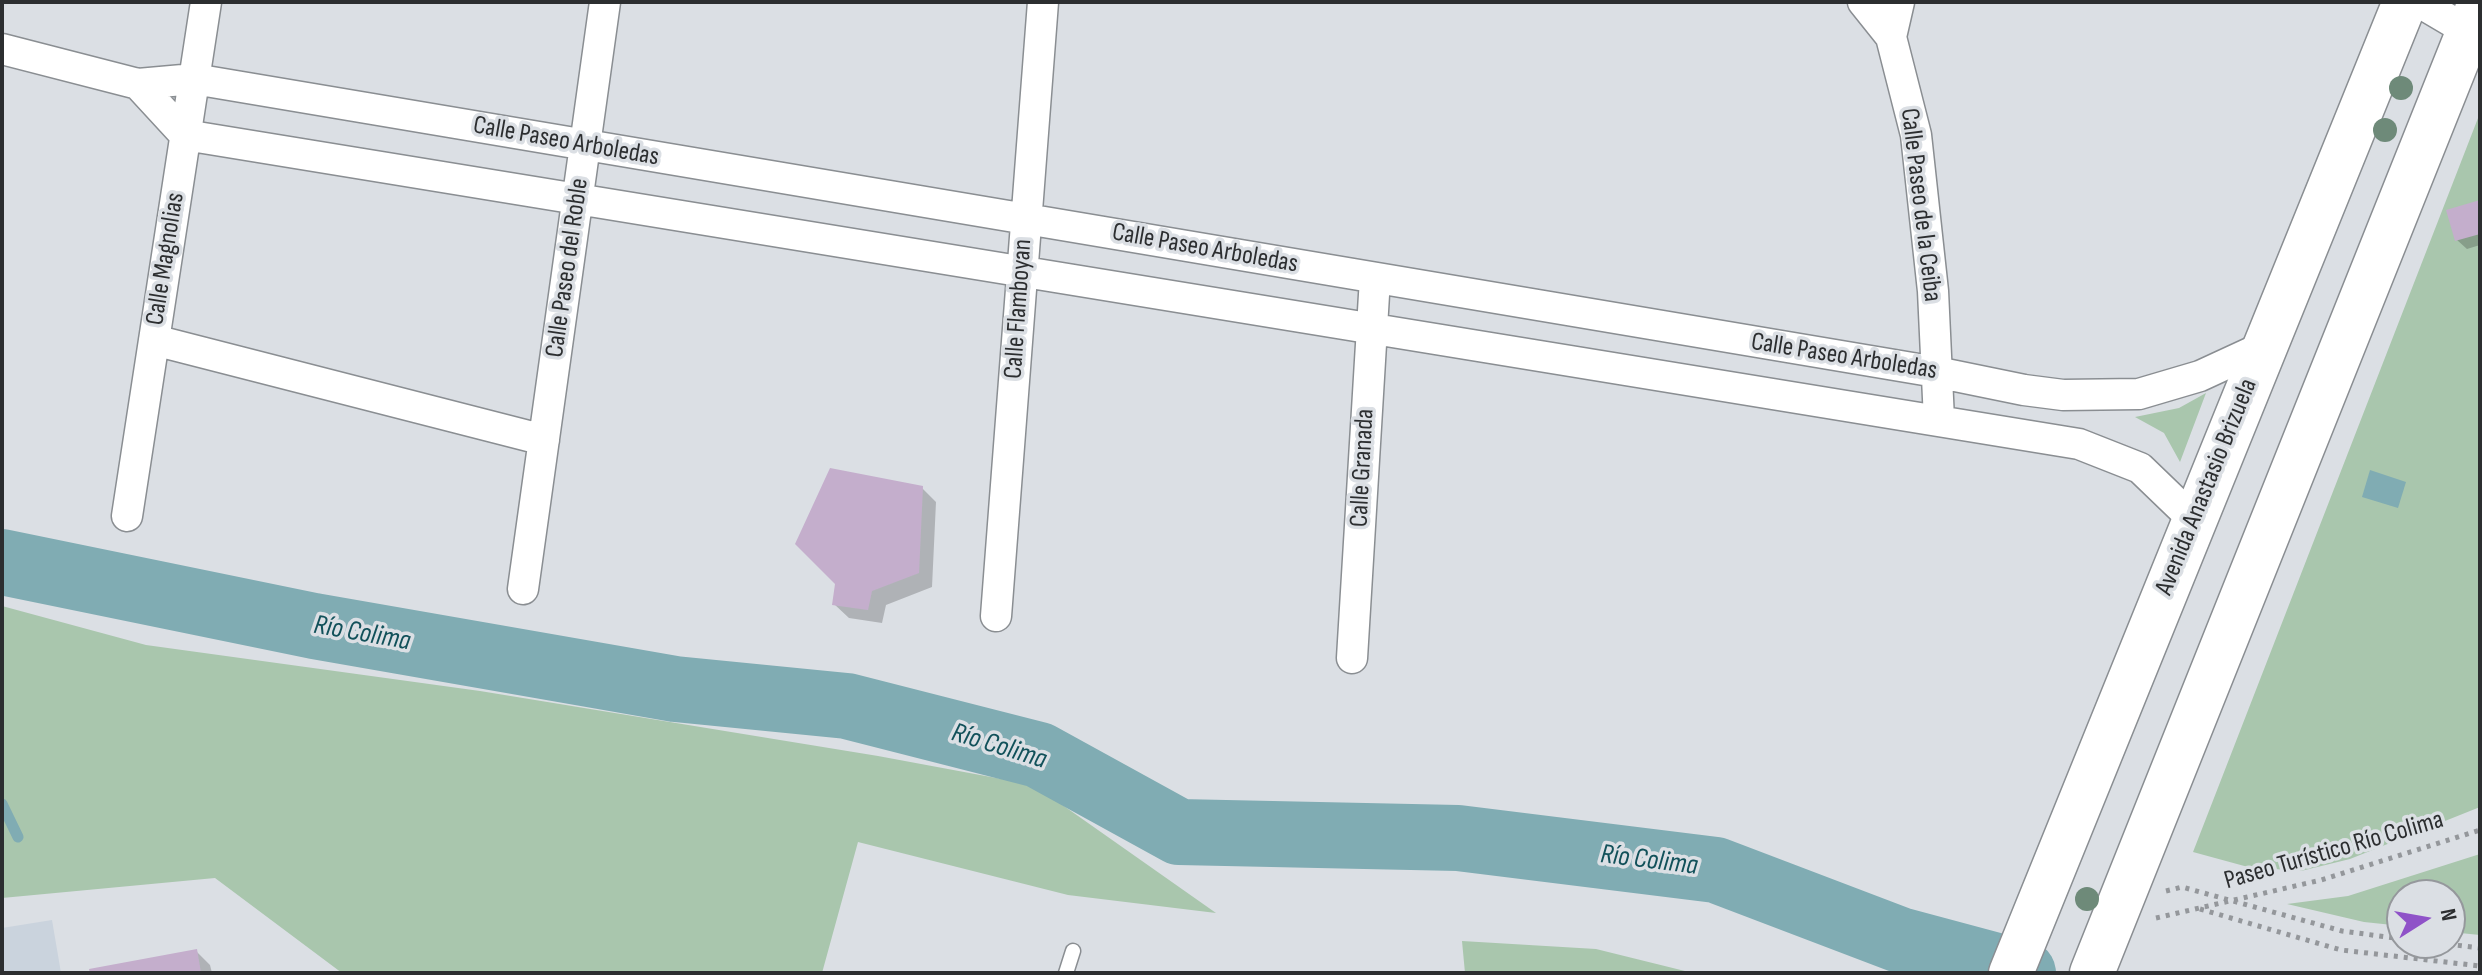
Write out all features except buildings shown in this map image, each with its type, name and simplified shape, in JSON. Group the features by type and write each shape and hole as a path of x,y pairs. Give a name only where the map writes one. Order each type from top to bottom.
{"main road":[{"name":"Avenida Anastasio Brizuela","path":"2011,973 2405,2"},
{"path":"2092,973 2134,912 2476,24"}],"street":[{"name":"Calle Magnolias","path":"127,516 206,2"},
{"name":"Calle Paseo del Roble","path":"523,589 605,2"},
{"name":"Calle Flamboyan","path":"996,616 1043,2"},
{"name":"Calle Paseo de la Ceiba","path":"1863,2 1891,37 1916,135 1933,291 1939,420"},
{"path":"1891,37 1899,2"},
{"path":"2419,2 2476,24"},
{"name":"Calle Paseo Arboledas","path":"2,49 138,84 194,79 2063,395 2139,394 2200,376 2265,346"},
{"path":"138,84 185,135"},
{"name":"Calle Paseo Arboledas","path":"185,135 1939,420 2103,450 2140,468 2194,520"},
{"name":"Calle Granada","path":"1352,658 1375,278"},
{"path":"1482,346 1488,297"},
{"path":"154,340 544,440"}],"lane":[{"path":"1066,973 1073,951"}],"path":[{"name":"Paseo Turístico Río Colima","path":"2134,912 2199,909 2321,880 2480,830"},
{"path":"2134,912 2182,887 2342,931 2386,937"},
{"name":"Paseo Turístico Río Colima","path":"2199,909 2341,950 2480,966"}],"shaded area":[{"path":"52,920 61,973 2,973 2,928"}],"green space":[{"path":"2480,113 2480,807 2350,859 2301,871 2248,867 2193,852"},
{"path":"2206,393 2180,462 2164,433 2135,417 2179,408"},
{"path":"2,606 146,645 480,691 878,756 1034,785 1216,913 1068,895 858,842 822,973 342,973 215,878 2,898"},
{"path":"2480,854 2480,935 2466,934 2466,879 2401,879"},
{"path":"2386,884 2386,924 2287,904 2348,896"},
{"path":"1462,941 1596,949 1693,973 1465,973"}],"water":[{"path":"2370,470 2406,482 2398,508 2362,497"}],"waterway":[{"name":"Río Colima","path":"2,562 314,626 675,689 847,706 1039,755 1179,832 1458,838 1716,870 1900,940 2023,973"},
{"path":"2,804 18,837"}]}
